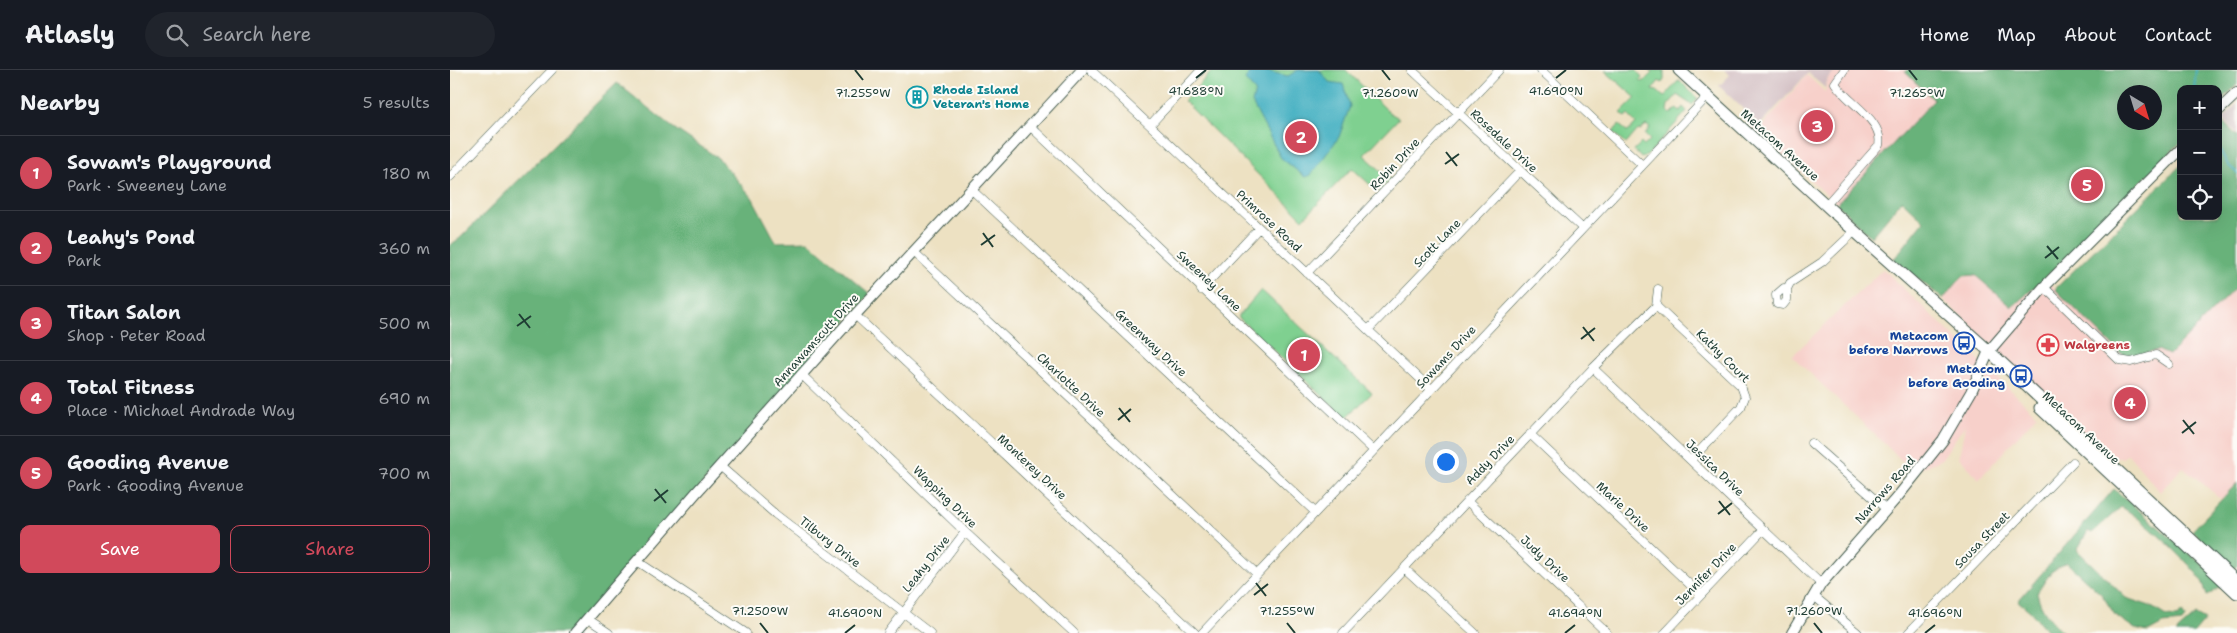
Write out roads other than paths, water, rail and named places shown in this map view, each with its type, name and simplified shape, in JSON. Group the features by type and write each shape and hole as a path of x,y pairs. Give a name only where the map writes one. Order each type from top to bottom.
{"main road":[{"name":"Metacom Avenue","path":"1679,70 2237,582"},
{"name":"Metacom Avenue","path":"1988,354 2237,593"}],"street":[{"path":"450,177 552,70"},
{"name":"Annawamscutt Drive","path":"575,633 636,561 855,314 1082,70"},
{"name":"Primrose Road","path":"1091,70 1431,389"},
{"path":"1150,124 1201,70"},
{"name":"Rosedale Drive","path":"1412,70 1582,228"},
{"name":"Robin Drive","path":"1307,274 1499,70"},
{"path":"1541,70 1641,164"},
{"path":"1826,205 1879,145 1880,139 1880,132 1876,125 1844,96 1835,83 1844,70"},
{"path":"2222,107 2237,92"},
{"name":"Sowams Drive","path":"1202,633 1641,164 1707,97"},
{"name":"Sweeney Lane","path":"1031,126 1201,290 1373,450"},
{"name":"Narrows Road","path":"1792,633 1821,584 1925,464 1953,426 1988,354 2044,287 2177,153"},
{"name":"Scott Lane","path":"1369,329 1520,171"},
{"name":"Greenway Drive","path":"972,190 1315,512"},
{"path":"1201,290 1259,228"},
{"path":"1786,289 1790,283 1860,235"},
{"name":"Charlotte Drive","path":"914,252 1257,574"},
{"path":"2044,287 2120,360 2131,362 2156,355 2170,364"},
{"path":"1656,306 1658,290"},
{"name":"Addy Drive","path":"1343,633 1593,368 1656,306"},
{"name":"Kathy Court","path":"1656,306 1741,386 1745,397 1741,407 1691,460"},
{"name":"Monterey Drive","path":"855,314 1195,633"},
{"name":"Jessica Drive","path":"1593,368 1821,584"},
{"name":"Wapping Drive","path":"801,374 965,532 1074,633"},
{"name":"Marie Drive","path":"1530,434 1701,596"},
{"path":"1811,443 1886,509"},
{"name":"Sousa Street","path":"1908,633 2073,462"},
{"name":"Tilbury Drive","path":"720,466 776,514 930,633"},
{"name":"Judy Drive","path":"1467,501 1607,633"},
{"name":"Jennifer Drive","path":"1665,633 1763,530"},
{"name":"Leahy Drive","path":"888,633 965,532"},
{"path":"636,561 746,633"},
{"path":"1404,568 1475,633"},
{"path":"1814,596 1858,633"},
{"path":"588,618 609,633"}],"water":[{"path":"1261,70 1288,76 1298,70 1319,70 1329,82 1343,84 1350,106 1339,137 1311,175 1305,177 1281,158 1252,103 1255,91 1245,80 1249,73"}],"waterway":[{"path":"2194,85 2196,70"},
{"path":"2222,154 2228,165 2237,173"}],"place":[{"name":"Rhode Island Veteran's Home","path":"917,97"},
{"name":"Titan Salon","path":"1817,126"},
{"name":"Leahy's Pond","path":"1301,137"},
{"name":"Gooding Avenue","path":"2087,185"},
{"name":"Metacom before Narrows","path":"1964,343"},
{"name":"Walgreens","path":"2048,345"},
{"name":"Sowam's Playground","path":"1304,355"},
{"name":"Metacom before Gooding","path":"2021,376"},
{"name":"Total Fitness","path":"2130,403"}]}
